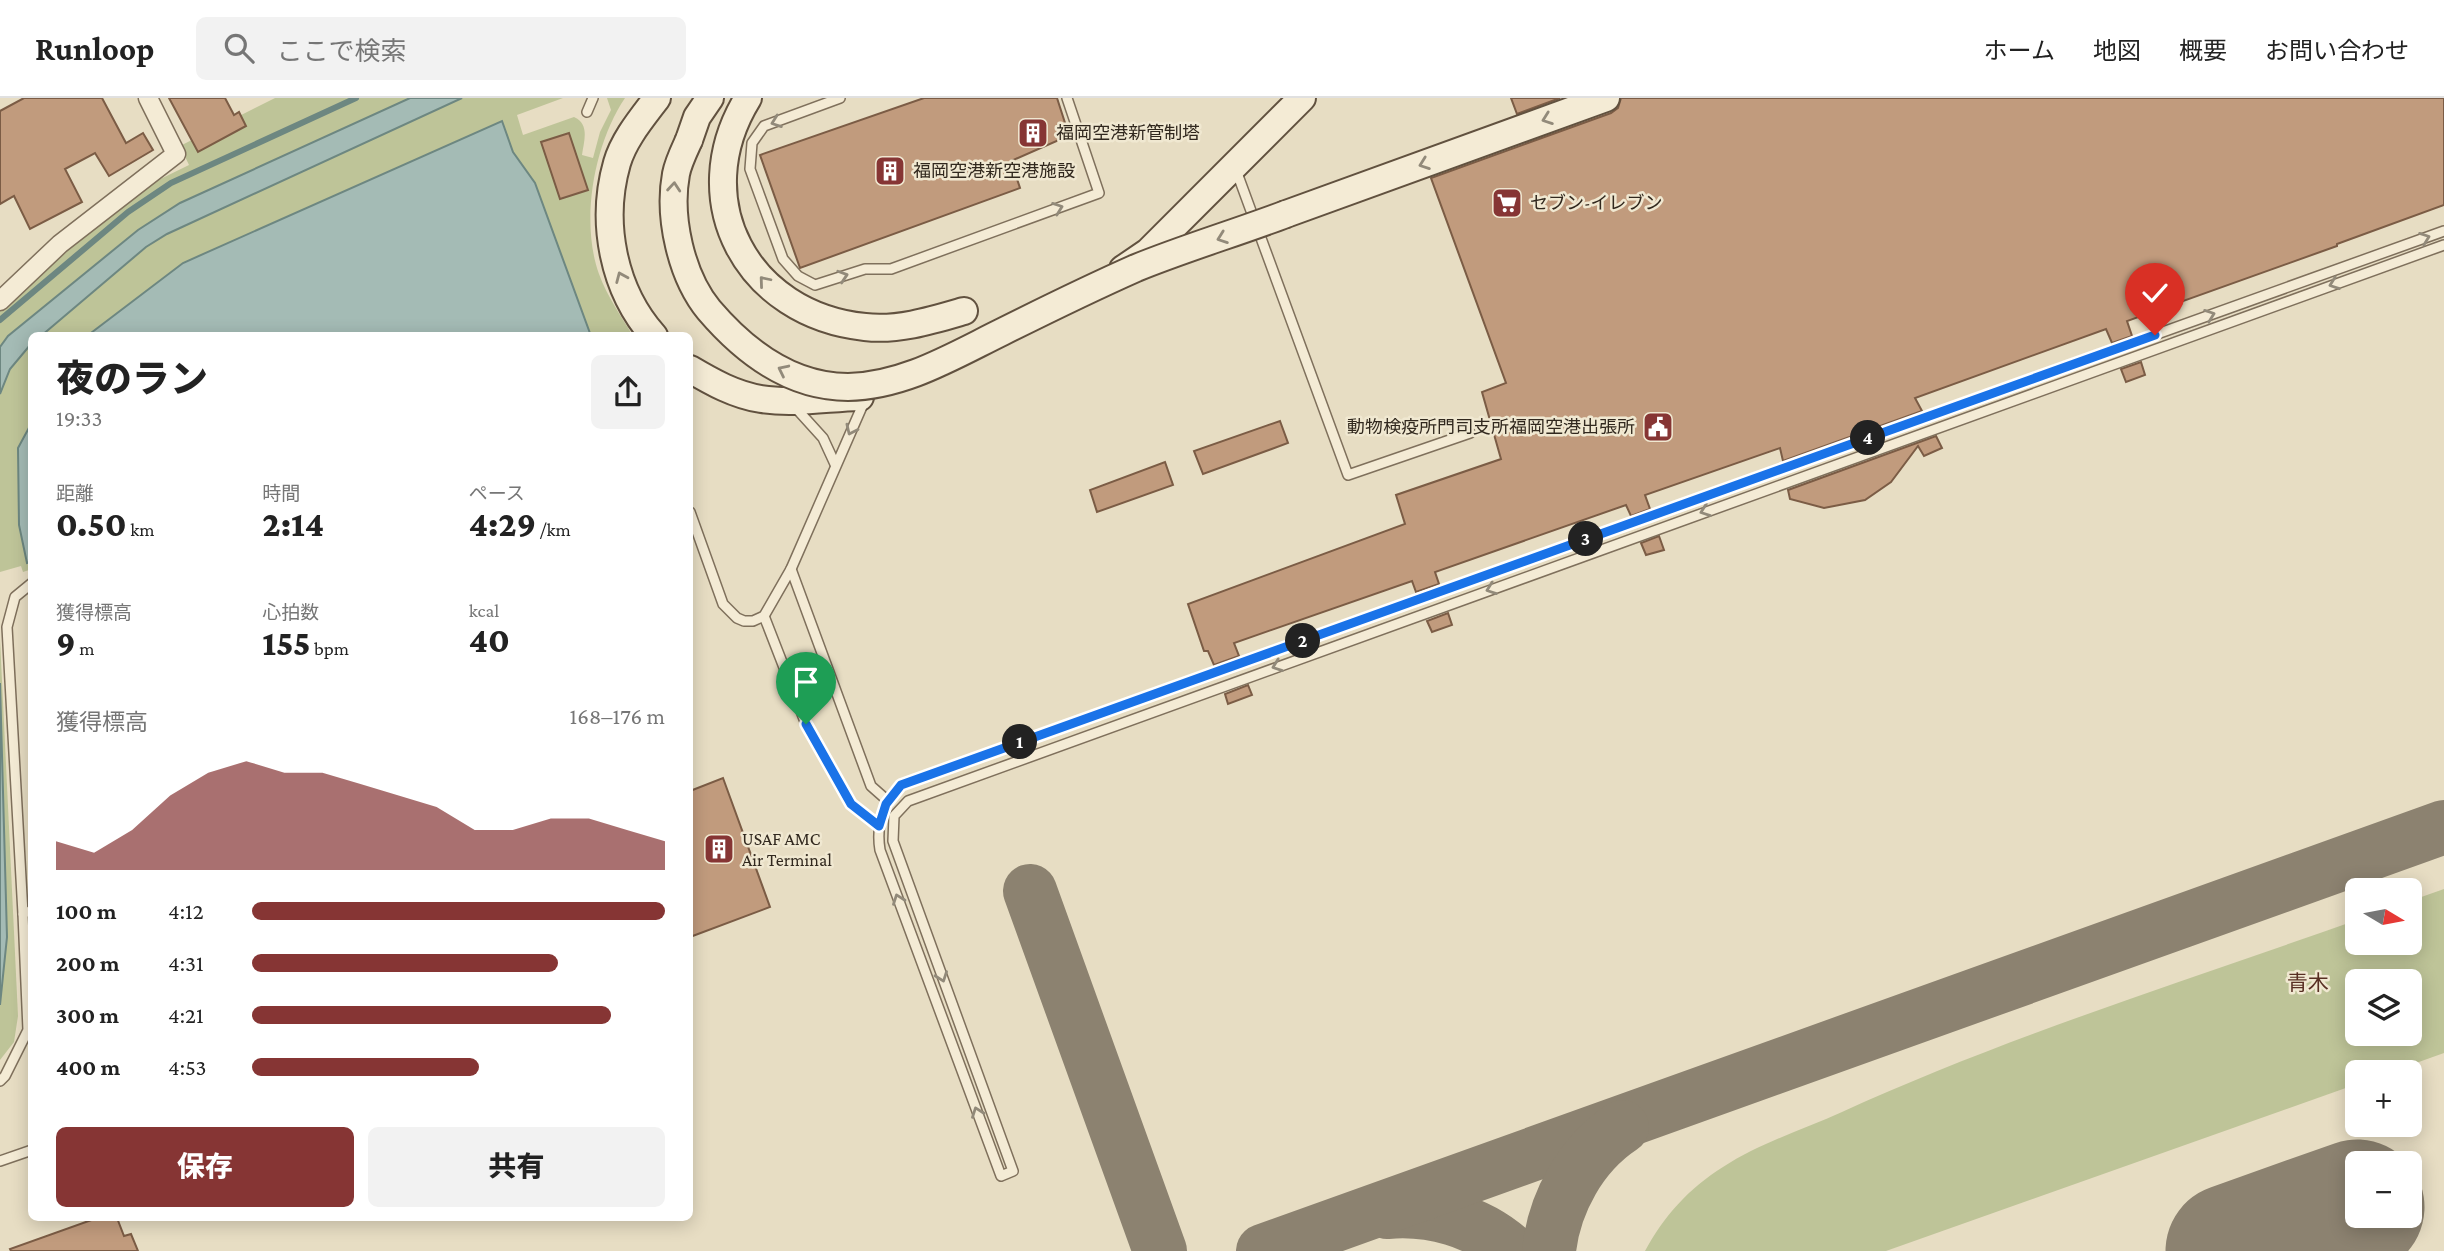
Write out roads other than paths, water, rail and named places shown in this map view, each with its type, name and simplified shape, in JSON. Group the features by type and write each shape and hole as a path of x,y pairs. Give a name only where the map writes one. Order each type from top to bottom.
{"street":[{"path":"0,301 60,244 176,154 148,98"},
{"path":"650,332 618,274 610,241 612,196 618,162 629,136 657,98"},
{"path":"710,98 696,117 676,172 673,206 682,256 696,295 733,338 769,363 799,378 846,387 890,383 934,366 1136,268 1606,98"},
{"path":"748,98 733,123 723,158 722,195 730,231 748,262 774,293 806,311 835,322 866,328 896,327 964,311"},
{"path":"693,371 725,388 760,399 789,401 866,397 931,370 1130,265 1148,252 1302,98"}],"lane":[{"path":"587,112 593,98"},
{"path":"841,98 764,126 752,143 750,169 783,260 798,276 815,285 865,269 891,269 1099,193 1067,98"},
{"path":"1234,165 1348,475 1470,433"},
{"path":"2444,231 901,785 888,801 879,826 880,850 1001,1176 1013,1171 893,841 894,816 908,801 2444,245"},
{"path":"693,520 723,604 744,621 753,621 764,615 791,569 866,397"},
{"path":"789,401 823,438 835,464"},
{"path":"791,569 871,786 888,801"},
{"path":"0,1081 28,1030 27,912 7,627 15,597 28,586"},
{"path":"764,615 806,724 851,804 879,826"},
{"path":"0,1161 28,1151"}],"water":[{"path":"410,98 462,98 167,234 146,247 46,332 28,332 28,348 10,369 0,394 0,347 8,336 138,230 180,203"},
{"path":"502,121 513,152 535,183 590,332 92,332 183,263"},
{"path":"28,430 27,563 19,525 18,448"},
{"path":"0,683 7,937 0,1005"}],"waterway":[{"path":"0,320 128,212 171,183 356,98"}],"place":[{"name":"福岡空港新管制塔","path":"1033,133"},
{"name":"福岡空港新空港施設","path":"890,171"},
{"name":"セブン-イレブン","path":"1507,203"},
{"name":"動物検疫所門司支所福岡空港出張所","path":"1658,427"},
{"name":"USAF AMC Air Terminal","path":"719,849"}],"district":[{"name":"青木","path":"2308,983"}]}
